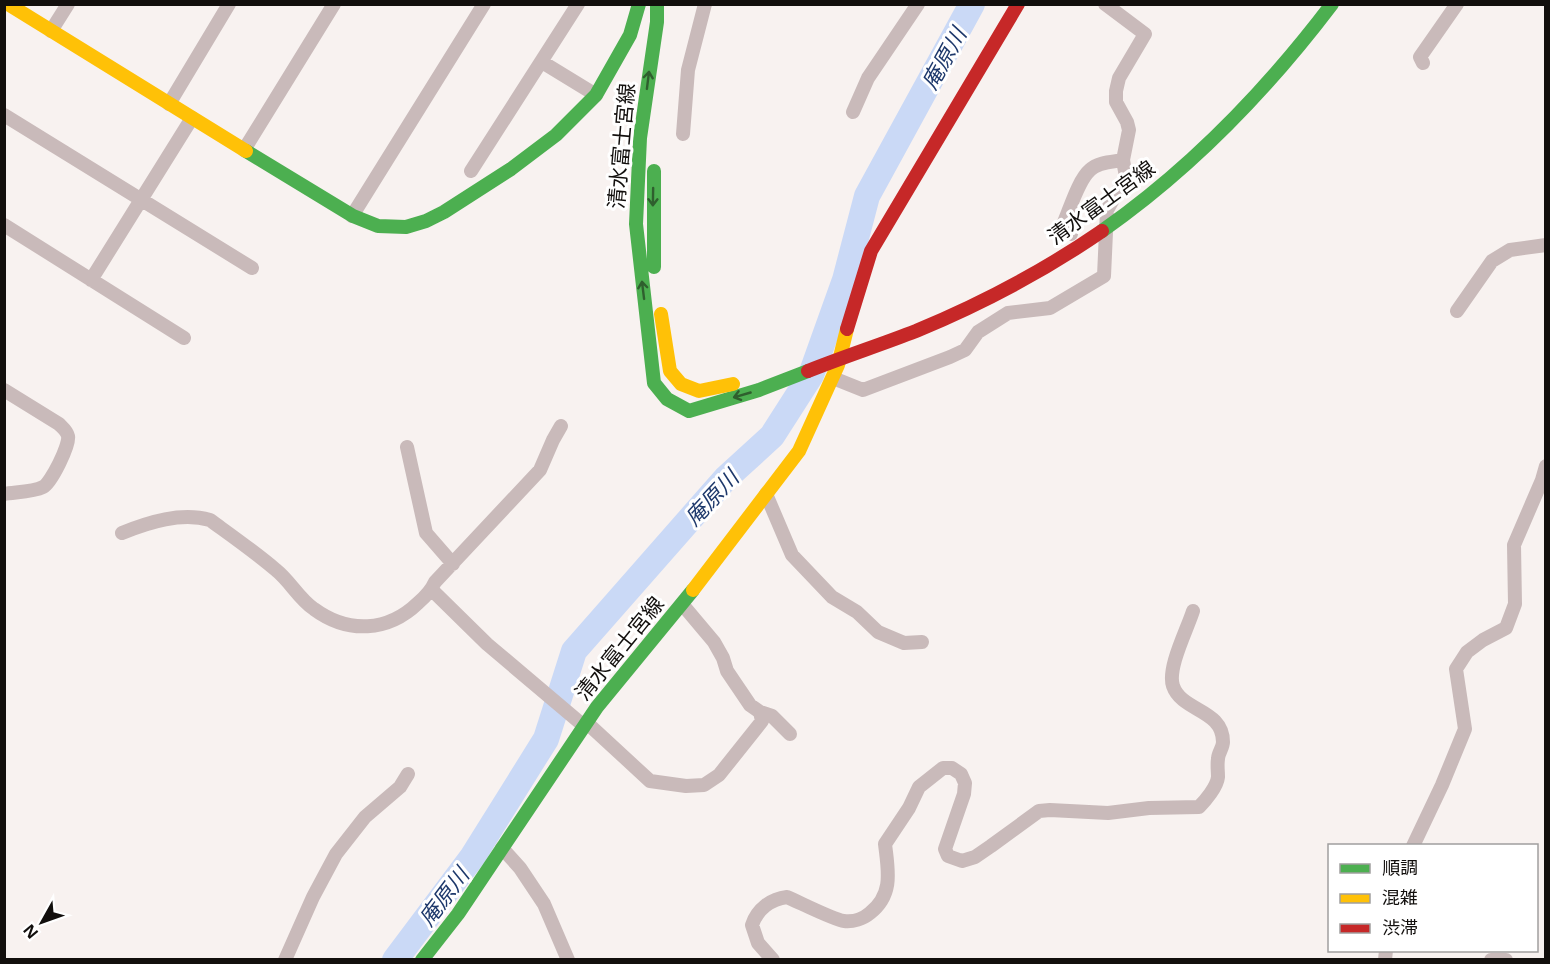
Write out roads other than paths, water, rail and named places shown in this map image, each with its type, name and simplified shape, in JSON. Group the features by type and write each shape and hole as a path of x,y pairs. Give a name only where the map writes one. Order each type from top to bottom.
{"main road":[{"path":"8,4 352,216 371,224 389,227 405,227 438,216 535,153 573,122 596,95 630,35 639,4"},
{"path":"596,95 612,56 625,4"},
{"name":"清水富士宮線","path":"657,4 657,22 640,138 636,224 654,383 667,399 689,411 751,393 880,345 975,304 1078,247 1147,197 1242,113 1280,73 1332,4"},
{"name":"清水富士宮線","path":"422,960 458,914 597,707 682,604 799,451 833,378 871,251 1018,4"},
{"name":"清水富士宮線","path":"657,117 671,22"},
{"name":"清水富士宮線","path":"654,160 655,274 670,371 681,384 699,391 744,381 797,375"}],"street":[{"path":"51,31 68,4"},
{"path":"169,104 230,4"},
{"path":"244,150 334,4"},
{"path":"352,216 484,4"},
{"path":"471,171 578,4"},
{"path":"683,134 688,70 705,4"},
{"path":"853,112 868,78 918,4"},
{"path":"833,378 863,390 965,350 978,332 1008,312 1050,308 1104,276 1107,210 1126,177 1123,160 1129,130 1116,102 1116,91 1119,78 1145,34 1105,4"},
{"path":"1423,63 1420,57 1457,4"},
{"path":"542,62 596,95"},
{"path":"4,115 252,268"},
{"path":"91,280 192,118"},
{"path":"1071,234 1062,227 1084,177 1090,169 1101,164 1123,160"},
{"path":"4,225 184,338"},
{"path":"1457,311 1491,261 1510,250 1545,245"},
{"path":"4,390 60,424 66,430 69,438 48,483 42,488 4,494"},
{"path":"122,533 136,527 183,517 196,516 210,520 278,571 314,610 352,627 370,628 389,623 407,614 432,590 435,582 540,470 561,426"},
{"path":"407,447 426,533 453,564"},
{"path":"1414,844 1465,729 1456,669 1467,652 1483,640 1506,628 1515,604 1514,545 1542,480 1545,465"},
{"path":"766,494 792,555 832,597 857,612 878,632 904,643 922,642"},
{"path":"432,590 487,644 585,724 650,781 686,786 704,785 719,775 739,748 752,736 762,721 760,712"},
{"path":"682,604 714,642 727,671 750,705 772,716 790,734"},
{"path":"772,960 758,943 752,924 754,917 777,898 787,897 842,921 858,920 876,908 885,897 889,878 885,844 909,808 919,787 943,768 952,768 961,774 965,783 964,794 945,849 948,856 962,861 991,846 1039,811 1108,813 1149,808 1199,807 1207,794 1215,789 1218,780 1218,758 1223,743 1222,732 1210,716 1179,696 1174,687 1173,669 1193,611"},
{"path":"285,960 313,897 336,854 365,817 400,787 408,774"},
{"path":"502,848 520,868 544,904 568,960"},
{"path":"1491,960 1506,960"}],"waterway":[{"name":"庵原川","path":"395,960 473,856 546,739 574,651 726,478 772,436 811,375 845,280 867,196 972,4"}]}
